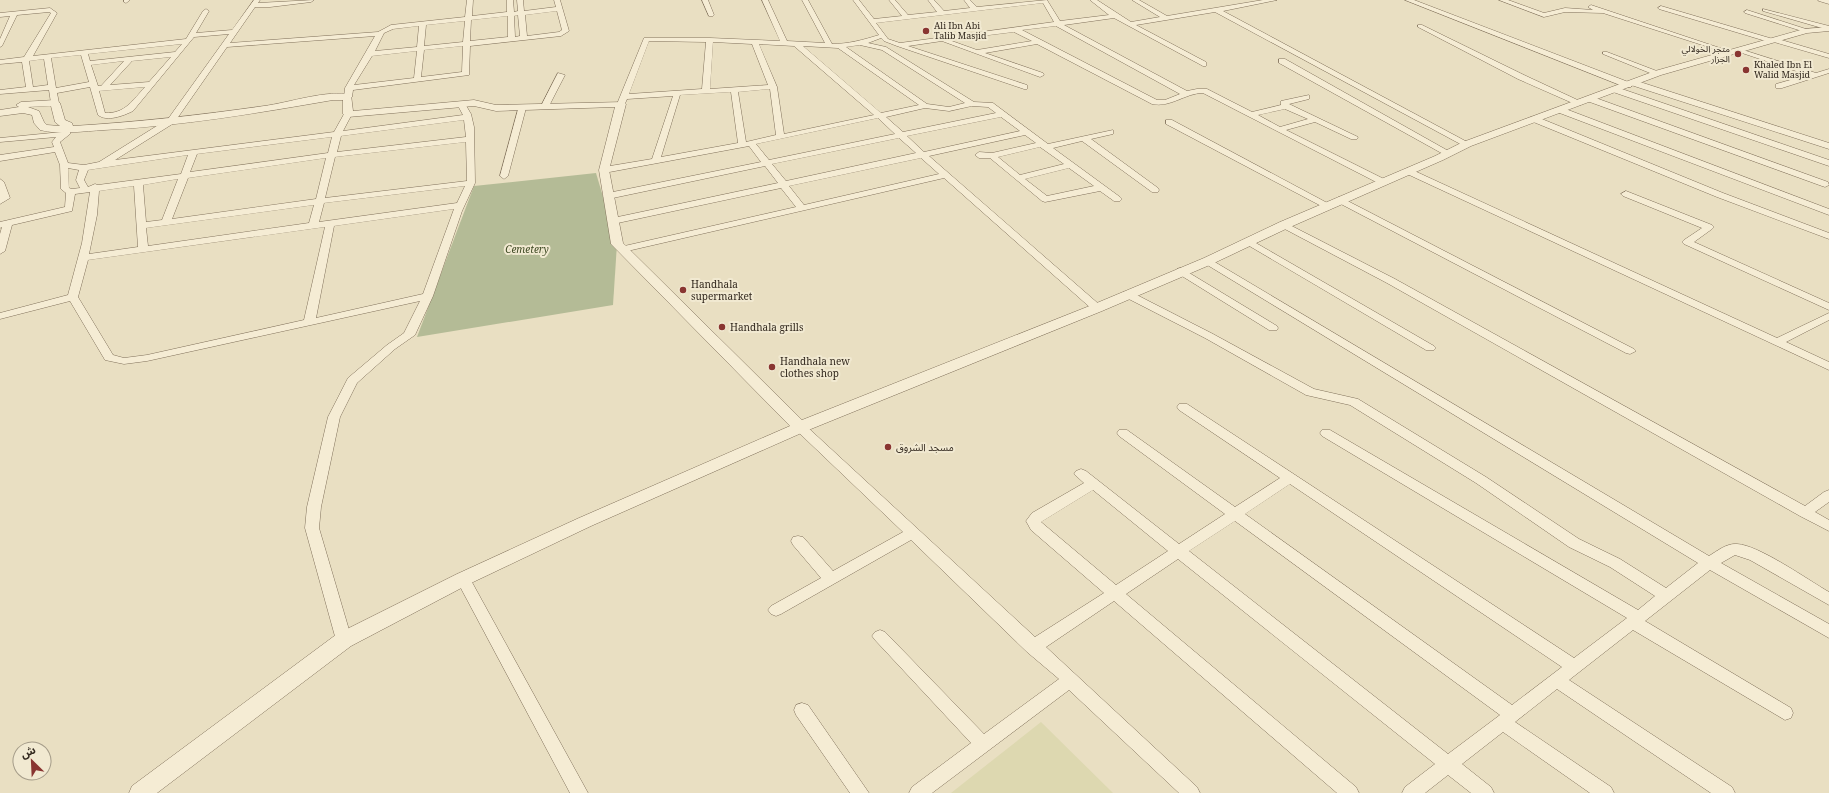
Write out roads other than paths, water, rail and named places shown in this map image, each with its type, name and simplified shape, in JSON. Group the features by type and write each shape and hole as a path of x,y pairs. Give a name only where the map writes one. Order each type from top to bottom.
{"street":[{"path":"102,164 170,121 255,2 270,5 311,0"},
{"path":"0,140 266,110 333,97 349,92 417,80 460,75 466,72 466,44 470,0"},
{"path":"510,0 512,40"},
{"path":"520,0 524,39"},
{"path":"370,54 559,35 565,33 557,0"},
{"path":"705,0 711,15"},
{"path":"765,0 784,43"},
{"path":"805,0 830,46"},
{"path":"856,0 886,40 1024,87"},
{"path":"892,0 907,18"},
{"path":"931,0 942,14"},
{"path":"967,0 975,9"},
{"path":"1009,0 1015,5"},
{"path":"1093,0 1115,16 1203,64"},
{"path":"1135,0 1166,18"},
{"path":"1130,24 1274,0"},
{"path":"1408,0 1626,86 1829,163"},
{"path":"1502,0 1544,15 1565,10 1608,12"},
{"path":"1821,0 1829,2"},
{"path":"873,21 1045,1 1058,24 1185,93"},
{"path":"1591,7 1733,51 1829,76"},
{"path":"1682,7 1776,40"},
{"path":"1661,8 1829,56"},
{"path":"314,227 337,134 348,114 349,92 380,34 384,30 396,26 559,9"},
{"path":"0,15 50,10 54,13 27,58 30,89"},
{"path":"1217,10 1467,144"},
{"path":"1765,10 1823,31"},
{"path":"84,52 102,115 108,116 122,114 130,109 177,54 190,38 206,11"},
{"path":"1747,12 1823,31"},
{"path":"0,45 14,14"},
{"path":"884,48 1115,16"},
{"path":"417,80 423,23"},
{"path":"0,24 10,25"},
{"path":"0,28 10,25"},
{"path":"1420,26 1521,77 1585,101 1825,184"},
{"path":"1016,30 1036,42 1155,102 1162,103 1185,93 1197,90 1204,91 1383,182"},
{"path":"140,793 344,640 463,579 585,522 800,427 1096,308 1181,271 1208,261 1284,225 1467,144 1658,73 1776,40 1823,31"},
{"path":"0,62 233,32"},
{"path":"224,45 380,34"},
{"path":"882,36 860,43 840,46 710,40 646,39 622,100 604,170 617,244 800,427 1033,647 1191,793"},
{"path":"706,91 710,40"},
{"path":"941,40 1040,75"},
{"path":"755,42 773,87 780,137"},
{"path":"977,52 1036,42"},
{"path":"860,43 884,48 972,104"},
{"path":"796,44 880,116 1096,308"},
{"path":"840,46 925,106"},
{"path":"1605,53 1658,73"},
{"path":"87,64 177,54"},
{"path":"47,56 54,89 55,103 60,122 68,125 68,132"},
{"path":"0,58 27,58"},
{"path":"103,88 130,59"},
{"path":"1282,61 1448,153"},
{"path":"1779,86 1829,71"},
{"path":"545,106 561,75"},
{"path":"0,92 94,86 103,88 152,84"},
{"path":"1626,86 1829,146"},
{"path":"348,114 461,104 478,104 491,108 522,108 622,100 706,91 773,87"},
{"path":"734,90 742,145"},
{"path":"656,161 677,94"},
{"path":"1286,106 1284,103 1306,97"},
{"path":"0,108 55,103"},
{"path":"344,640 312,528 314,507 334,417 352,381 391,347 410,335 428,296 460,205 471,183 468,117 461,104"},
{"path":"604,170 742,145 925,106 950,109 972,104 990,105 1028,132 1100,188 1118,199"},
{"path":"1250,115 1286,106 1354,138"},
{"path":"504,176 522,108"},
{"path":"0,113 24,110 32,111 36,114 39,123 44,128 68,132"},
{"path":"1560,110 1829,212"},
{"path":"608,196 1002,114"},
{"path":"64,165 84,168 102,164 468,117"},
{"path":"1534,119 1720,195 1829,236"},
{"path":"1280,129 1314,120"},
{"path":"1169,122 1630,351"},
{"path":"68,132 56,142 64,165 65,189 71,192 90,188 332,155 470,139"},
{"path":"613,221 1028,132"},
{"path":"979,155 992,156 1110,132"},
{"path":"1084,138 1155,190"},
{"path":"751,143 802,208"},
{"path":"0,158 58,149"},
{"path":"166,221 194,152"},
{"path":"992,156 1045,199 1100,188"},
{"path":"1018,178 1069,165"},
{"path":"84,168 80,180 90,188 94,202 84,258 73,297 109,358 124,361 148,358 428,296"},
{"path":"1408,171 1829,366"},
{"path":"622,249 946,175"},
{"path":"0,182 5,198 0,201"},
{"path":"138,182 143,250"},
{"path":"141,226 166,221 471,183"},
{"path":"0,251 4,224 69,209 71,192"},
{"path":"1626,194 1709,227 1687,242 1829,307"},
{"path":"84,258 314,227 460,205"},
{"path":"309,323 330,224"},
{"path":"1284,225 1398,285 1829,526"},
{"path":"1249,242 1430,348"},
{"path":"1208,261 1709,563 1829,632"},
{"path":"1181,271 1274,328"},
{"path":"1127,294 1209,336 1310,392 1354,402 1481,480 1574,543 1615,563 1667,596"},
{"path":"0,316 73,297"},
{"path":"1778,342 1829,316"},
{"path":"1183,407 1575,667"},
{"path":"1123,433 1236,515 1605,793"},
{"path":"1326,433 1636,620 1785,713"},
{"path":"1033,647 1115,594 1179,550 1236,515 1290,478"},
{"path":"1350,793 1036,526 1034,521 1037,517 1087,479 1179,550 1485,793"},
{"path":"1805,513 1829,495"},
{"path":"776,610 912,533"},
{"path":"798,541 831,579"},
{"path":"1411,793 1709,563 1728,552 1737,549 1756,556 1829,599"},
{"path":"463,579 579,793"},
{"path":"880,636 983,744"},
{"path":"918,793 1070,680"},
{"path":"1558,681 1726,793"},
{"path":"802,710 860,793"}],"place":[{"name":"Ali Ibn Abi Talib Masjid","path":"926,31"},
{"name":"متجر الخولالي الجزار","path":"1738,54"},
{"name":"Khaled Ibn El Walid Masjid","path":"1746,70"},
{"name":"Handhala supermarket","path":"683,290"},
{"name":"Handhala grills","path":"722,327"},
{"name":"Handhala new clothes shop","path":"772,367"},
{"name":"مسجد الشروق","path":"888,447"}],"park label":[{"name":"Cemetery","path":"527,249"}]}
